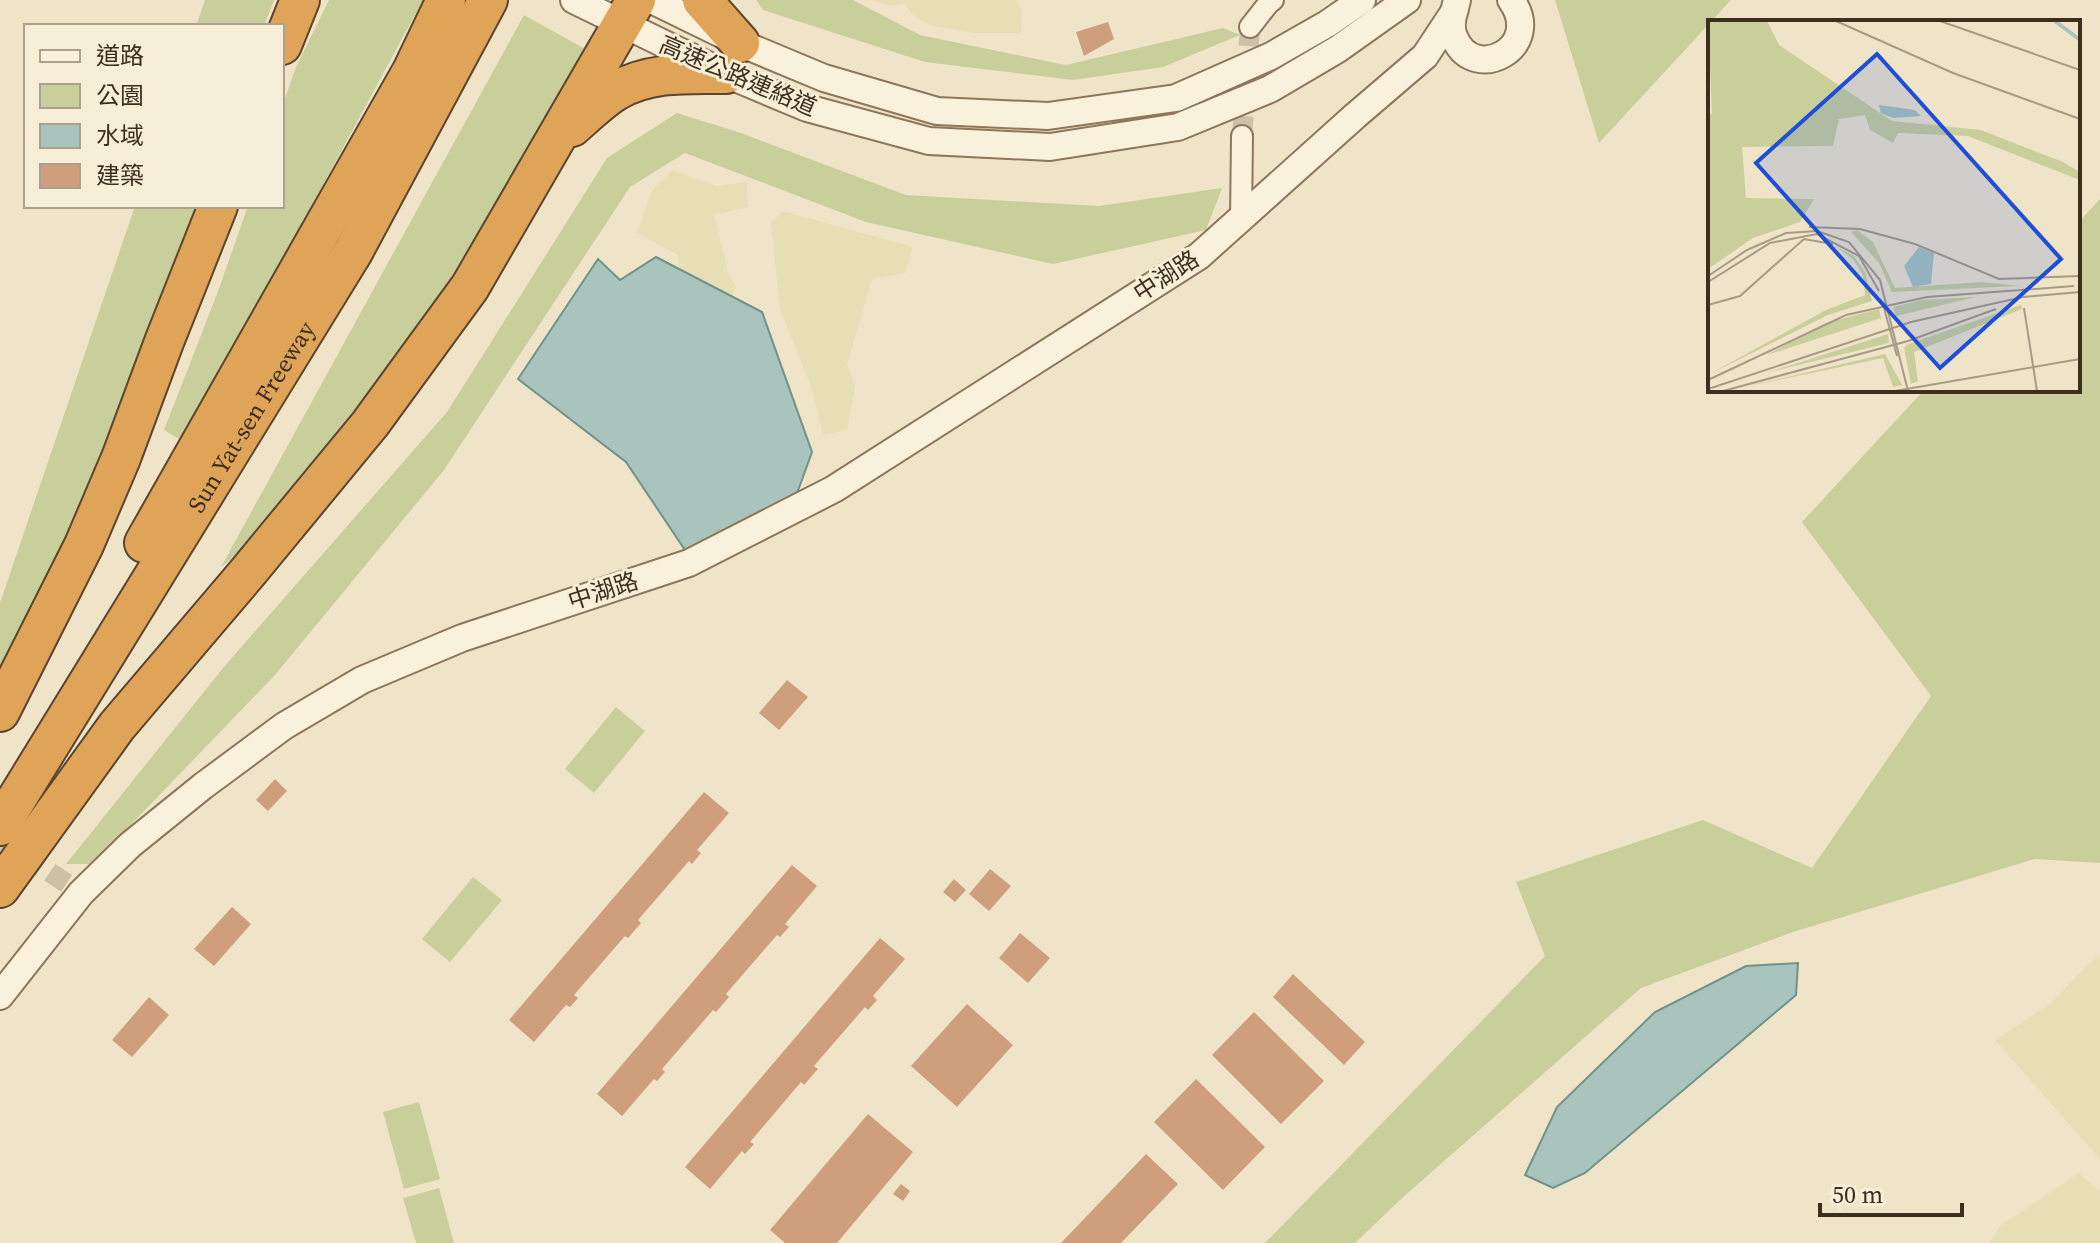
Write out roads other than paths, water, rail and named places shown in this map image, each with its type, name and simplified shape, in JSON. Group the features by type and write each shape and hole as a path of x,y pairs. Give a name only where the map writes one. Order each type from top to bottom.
{"highway":[{"path":"284,40 300,0"},
{"name":"Sun Yat-sen Freeway","path":"0,795 405,84 446,0"},
{"name":"Sun Yat-sen Freeway","path":"0,826 353,252 488,0"},
{"path":"554,141 616,91 643,80 733,58 702,0"},
{"path":"0,888 117,726 370,424 470,287 628,12"},
{"path":"0,712 84,545 121,458 217,208"}],"street":[{"name":"高速公路連絡道","path":"574,0 628,12 733,58 824,78 937,111 1048,116 1176,98 1271,56 1362,0"},
{"name":"高速公路連絡道","path":"652,0 807,108 929,141 1050,147 1178,127 1270,89 1338,49 1404,2"},
{"path":"1250,27 1273,0"},
{"path":"1425,56 1496,58 1507,53 1520,33 1521,21 1511,0"},
{"path":"1458,4 1451,23 1453,35 1458,46 1478,58"},
{"name":"中湖路","path":"0,996 81,893 130,845 284,726 362,680 462,638 689,563 834,489 1199,256 1425,56 1458,4"},
{"path":"1241,220 1242,136"}],"water":[{"path":"656,257 762,312 812,452 796,496 699,553 685,550 626,462 518,379 598,259 620,280"},
{"path":"1798,963 1796,995 1585,1173 1553,1188 1525,1175 1557,1107 1655,1012 1746,966"}],"tunnel":[{"path":"1242,136 1250,27"},
{"path":"0,839 81,893"}]}
